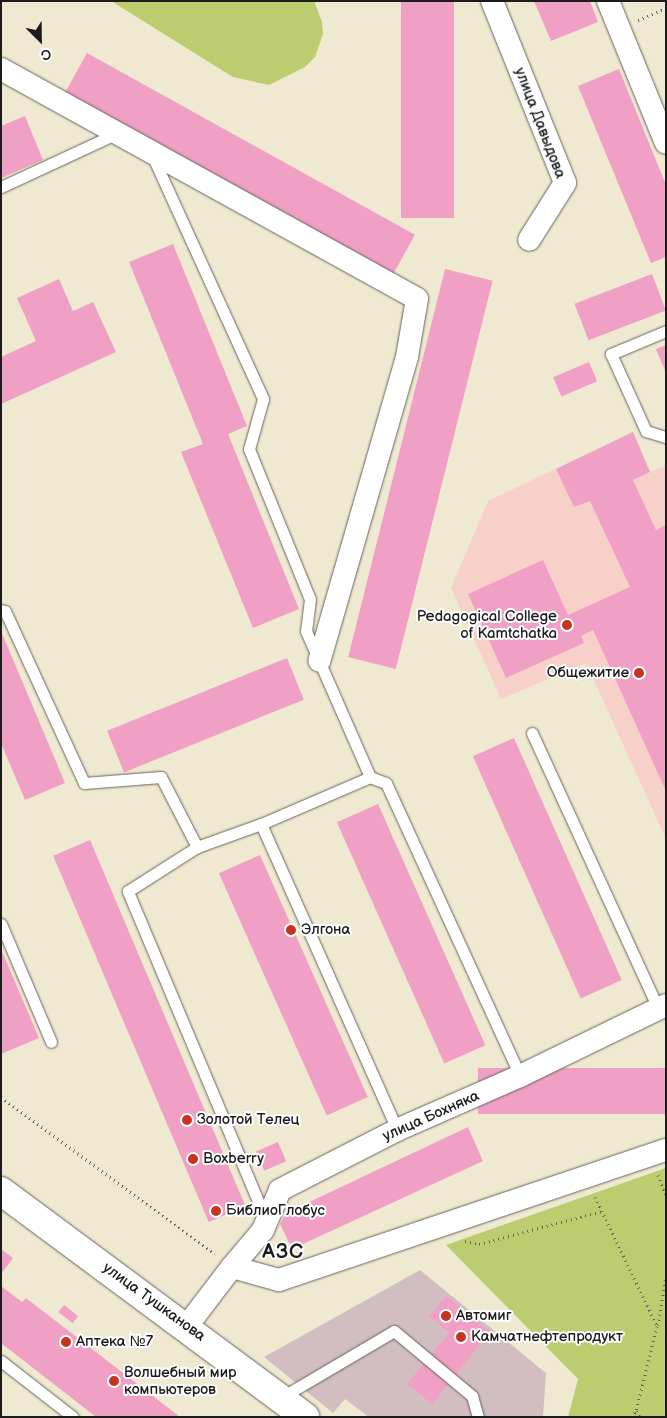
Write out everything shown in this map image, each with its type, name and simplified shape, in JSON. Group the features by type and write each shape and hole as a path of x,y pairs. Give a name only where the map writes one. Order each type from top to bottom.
{"main road":[{"name":"улица Тушканова","path":"1,1191 187,1326 282,1397 305,1417"}],"street":[{"name":"улица Давыдова","path":"492,1 564,183 529,240"},
{"path":"608,1 666,143"},
{"path":"1,69 417,300 407,357 319,661"},
{"name":"улица Бохняка","path":"187,1326 232,1267 264,1230 280,1190 397,1130 520,1076 662,1008"},
{"path":"232,1267 279,1280 666,1150"}],"lane":[{"path":"1,187 115,134"},
{"path":"151,154 264,399 249,450 310,599 306,631 370,776 386,783 520,1076"},
{"path":"666,331 612,354 646,431 666,436"},
{"path":"1,610 5,611 84,783 161,777 196,847"},
{"path":"532,733 662,1008"},
{"path":"267,1221 128,891 196,847 261,824 370,776"},
{"path":"261,824 397,1130"},
{"path":"1,924 51,1042"},
{"path":"282,1397 394,1331 472,1396 478,1417"},
{"path":"1,1361 73,1417"}],"path":[{"path":"619,28 666,8"},
{"path":"1,1097 232,1267"},
{"path":"585,1176 657,1326"},
{"path":"460,1240 479,1244 602,1211"},
{"path":"631,1417 636,1410 657,1326 666,1276"},
{"path":"636,1410 640,1417"}],"shaded area":[{"name":"Pedagogical College of Kamtchatka","path":"633,432 650,472 666,466 666,839 586,663 501,699 451,588 488,501"},
{"path":"420,1270 546,1373 543,1417 369,1417 345,1399 333,1413 264,1357"}],"green space":[{"path":"111,1 314,1 322,22 323,34 315,57 305,67 269,85 233,77"},
{"path":"666,1168 666,1417 568,1417 578,1379 446,1245"}],"building":[{"path":"401,1 454,1 454,218 401,218"},
{"path":"534,1 590,1 598,22 551,41"},
{"path":"87,53 415,235 393,275 65,93"},
{"path":"619,69 666,185 666,257 651,263 578,86"},
{"path":"25,116 43,160 1,178 1,126"},
{"path":"173,244 247,426 228,434 299,609 253,628 181,452 203,444 129,262"},
{"path":"445,269 493,281 396,669 348,657"},
{"path":"652,274 666,310 588,340 575,304"},
{"path":"59,279 73,311 93,302 116,352 1,404 1,357 36,341 17,298"},
{"path":"666,345 666,373 656,349"},
{"path":"589,362 597,381 561,397 553,377"},
{"name":"Общежитие","path":"633,432 650,472 633,480 656,530 666,525 666,791 593,630 581,636 584,643 506,678 468,594 543,560 568,615 630,587 590,501 574,507 556,469"},
{"path":"1,631 65,783 25,800 1,743"},
{"path":"287,658 304,700 124,772 107,731"},
{"path":"514,738 622,980 581,998 473,756"},
{"path":"378,804 485,1045 444,1063 337,822"},
{"path":"90,840 246,1206 209,1222 53,856"},
{"path":"260,855 368,1097 327,1115 219,873"},
{"path":"1,949 39,1038 1,1054"},
{"path":"478,1068 666,1068 666,1114 478,1114"},
{"path":"468,1127 483,1161 292,1249 280,1224 286,1213"},
{"path":"278,1142 286,1161 264,1171 256,1151"},
{"path":"1,1249 13,1258 1,1274"},
{"path":"1,1286 22,1302 26,1298 180,1417 96,1417 1,1343"},
{"path":"446,1296 490,1332 432,1404 407,1384 449,1333 429,1316"},
{"path":"64,1305 78,1316 73,1323 58,1312"}],"place":[{"name":"Pedagogical College of Kamtchatka","path":"567,625"},
{"name":"Общежитие","path":"639,673"},
{"name":"Элгона","path":"291,930"},
{"name":"Золотой Телец","path":"187,1120"},
{"name":"Boxberry","path":"193,1159"},
{"name":"БиблиоГлобус","path":"216,1211"},
{"name":"Автомиг","path":"446,1316"},
{"name":"Камчатнефтепродукт","path":"461,1337"},
{"name":"Аптека №7","path":"66,1342"},
{"name":"Волшебный мир компьютеров","path":"114,1381"}],"district":[{"name":"АЗС","path":"283,1252"}]}
